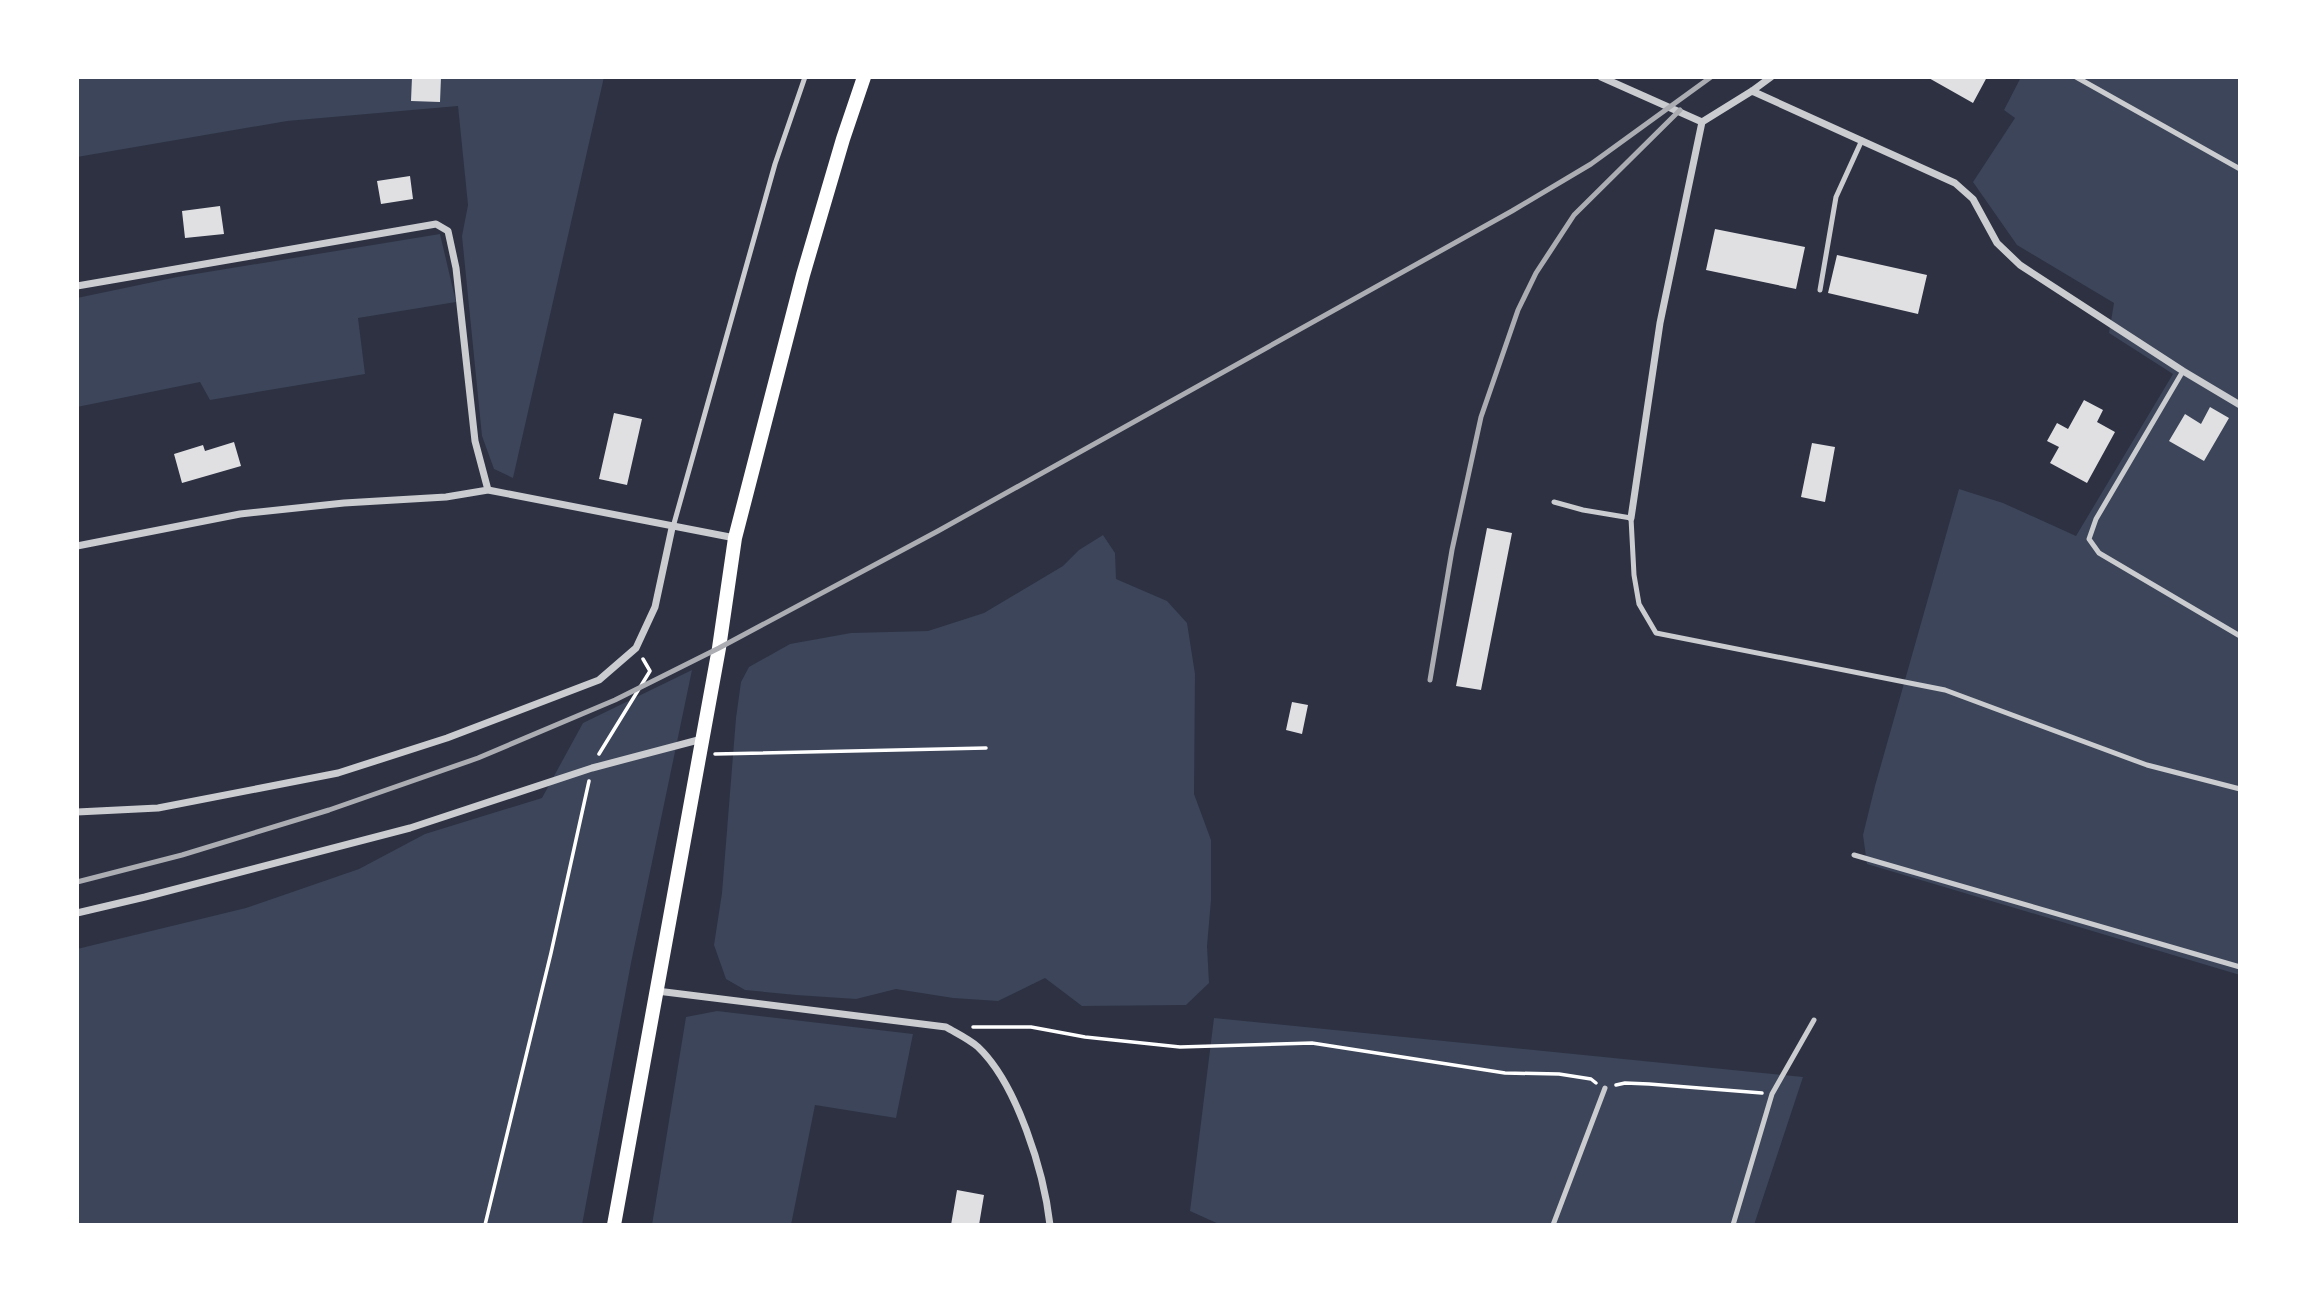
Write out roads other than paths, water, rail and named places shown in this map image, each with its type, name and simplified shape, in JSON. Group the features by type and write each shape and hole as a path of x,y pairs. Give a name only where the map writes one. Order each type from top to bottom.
{"main road":[{"path":"614,1225 702,738 735,538 803,275 864,77"}],"street":[{"path":"1601,77 1702,122"},
{"path":"1631,518 1660,323 1702,122 1771,77"},
{"path":"1752,91 1955,183 1973,199 1997,243 2020,265 2240,405"},
{"path":"77,286 436,225 448,231 456,268 475,441 488,490"},
{"path":"77,545 240,514 344,503 446,497 488,490 672,528 735,538"},
{"path":"77,812 158,808 338,773 447,738 599,680 636,648 654,607 672,528"},
{"path":"77,913 410,828 592,768 702,738"},
{"path":"656,991 946,1027 977,1046 998,1070 1038,1160 1047,1197 1050,1225"}],"lane":[{"path":"672,528 775,164 805,77"},
{"path":"2076,77 2240,169"},
{"path":"1820,290 1836,197 1862,139"},
{"path":"2183,370 2096,519 2090,539 2099,553 2240,636"},
{"path":"1554,502 1631,518 1634,575 1639,604 1656,633 1945,690 2147,765 2240,789"},
{"path":"1854,855 2240,967"},
{"path":"1733,1225 1773,1094 1814,1020"},
{"path":"1552,1225 1605,1088"}],"railway":[{"path":"77,882 182,855 329,810 478,758 615,700 719,648 938,531 1512,211 1591,164 1711,77"},
{"path":"1430,680 1452,550 1481,417 1518,310 1536,273 1574,215 1680,110"}]}
